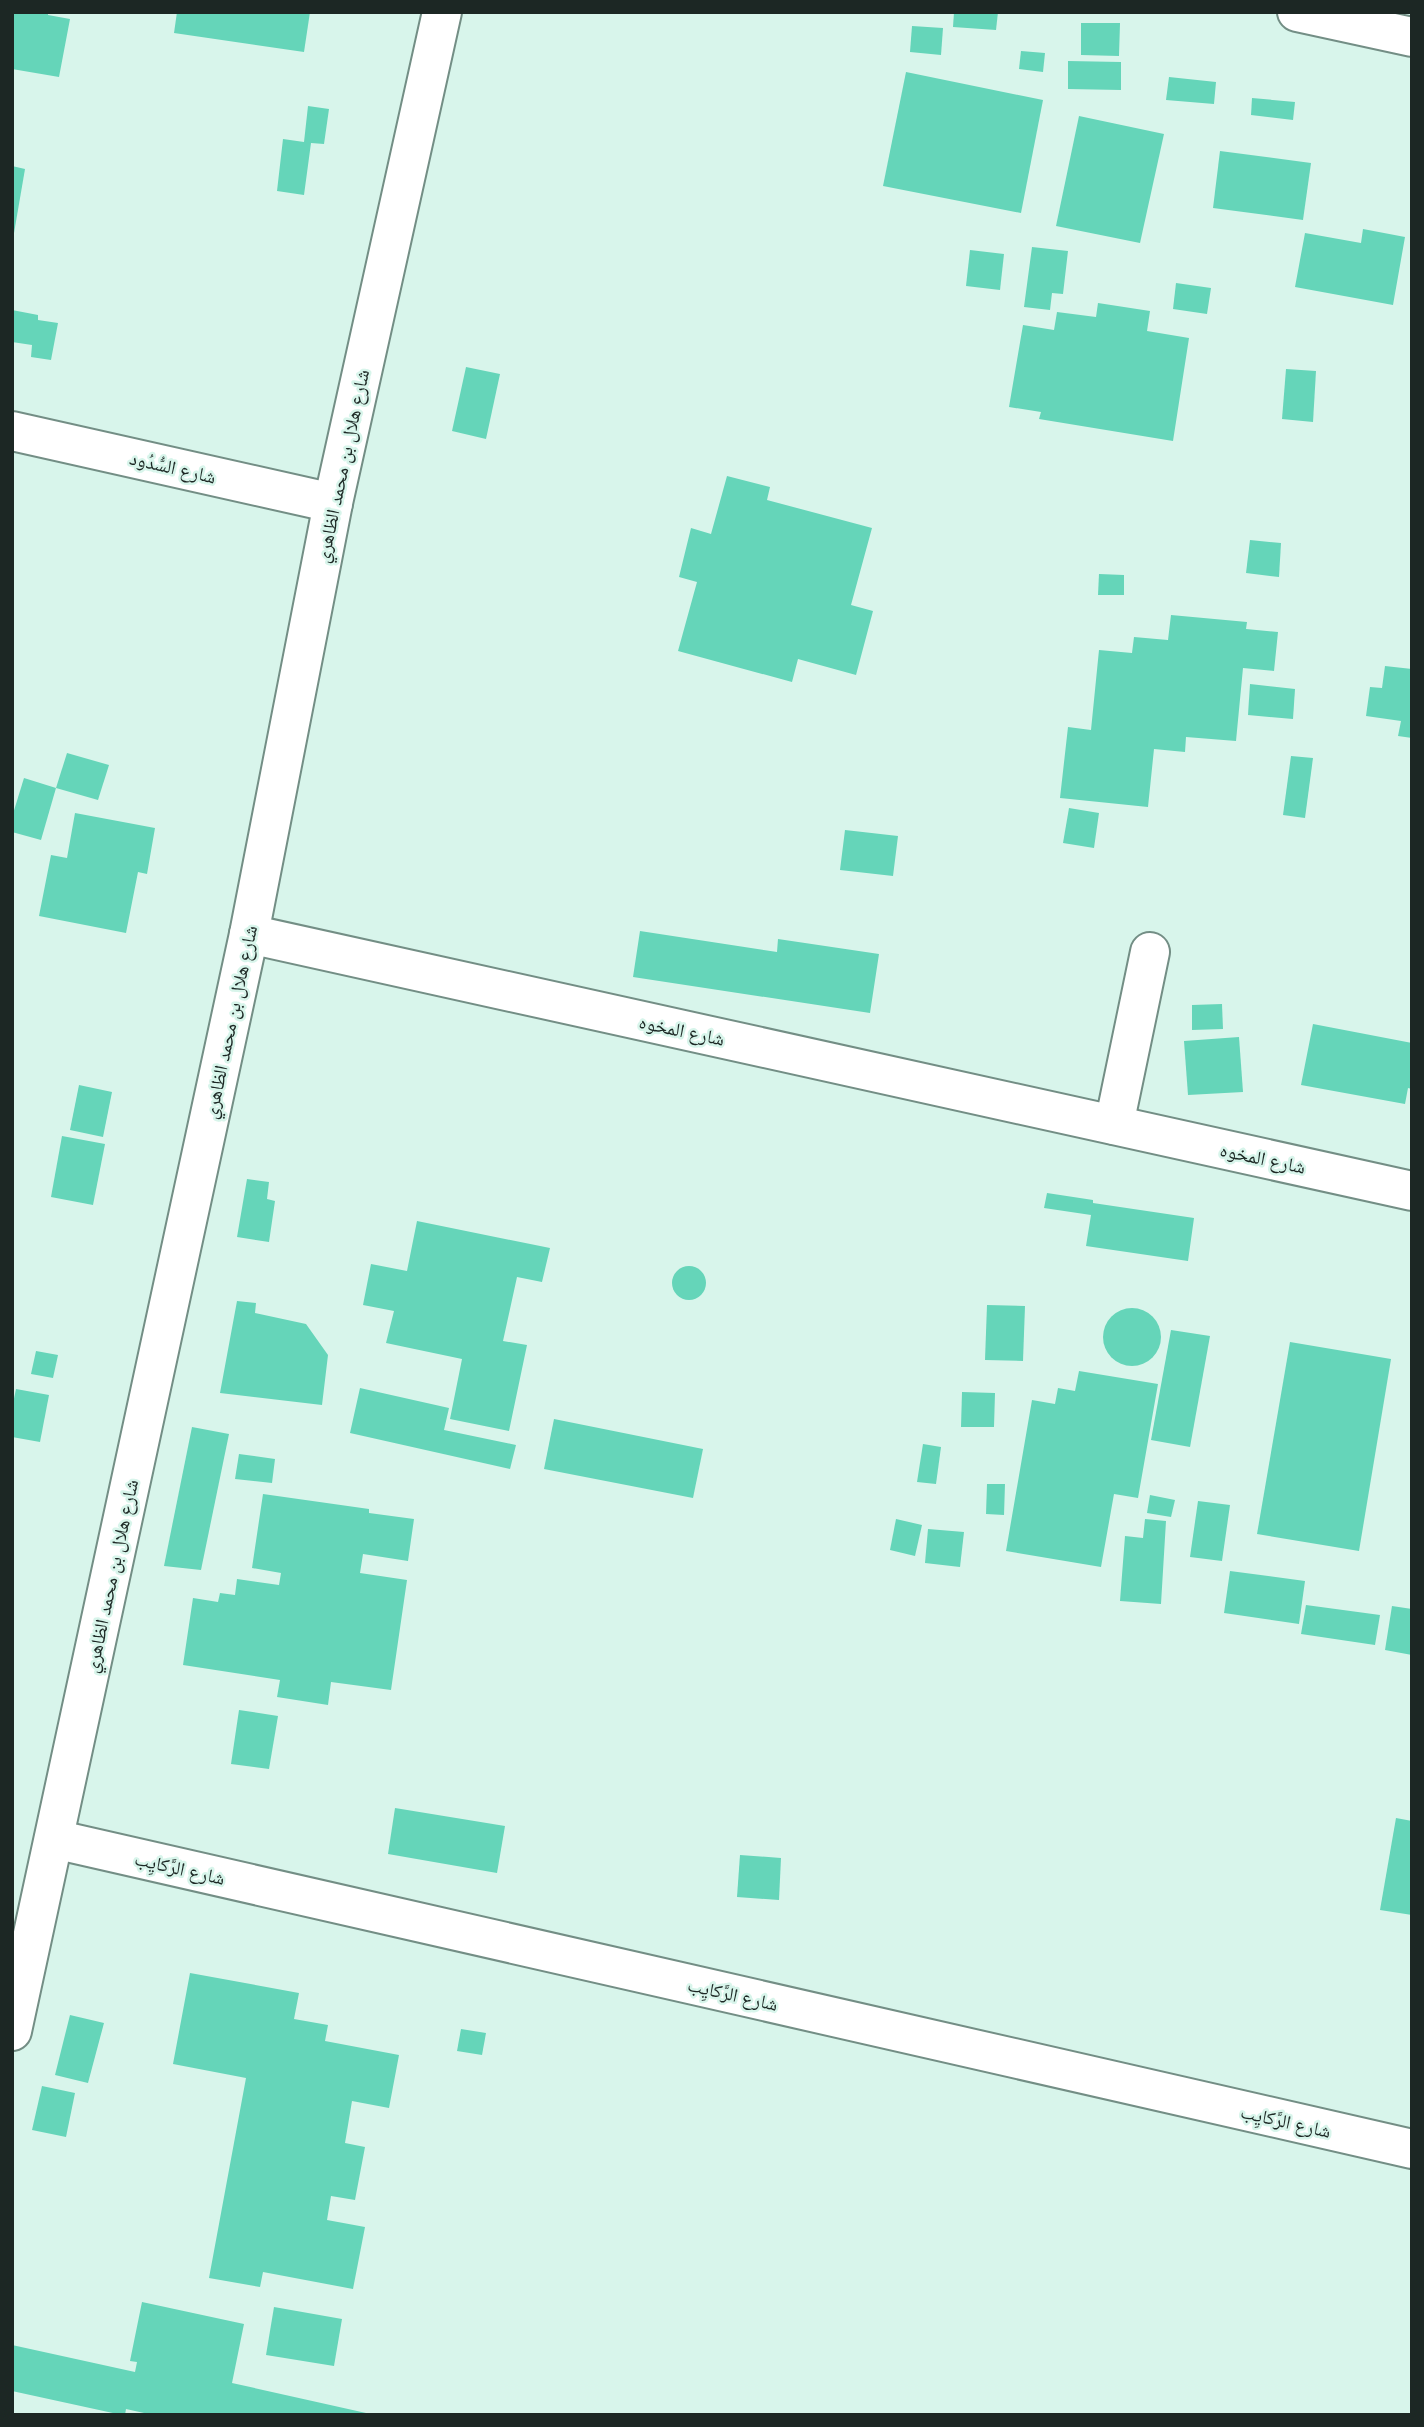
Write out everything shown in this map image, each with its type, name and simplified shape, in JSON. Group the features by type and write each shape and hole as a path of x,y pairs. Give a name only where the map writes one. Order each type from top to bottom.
{"street":[{"name":"شارع هلال بن محمد الظاهري","path":"12,2031 249,934 333,503 442,12"},
{"path":"1297,12 1412,37"},
{"name":"شارع السُّدُود","path":"12,431 333,503"},
{"name":"شارع المخوه","path":"249,934 1412,1191"},
{"path":"1114,1125 1150,952"},
{"name":"شارع الرَّكايِب","path":"54,1839 1412,2149"}],"building":[{"path":"12,12 48,12 48,15 70,19 59,77 12,69"},
{"path":"177,12 310,12 304,52 174,33"},
{"path":"954,12 998,12 996,30 953,27"},
{"path":"1081,23 1120,23 1119,56 1081,55"},
{"path":"912,26 943,28 941,55 910,52"},
{"path":"1021,51 1045,53 1043,72 1019,69"},
{"path":"1068,61 1121,62 1121,90 1068,89"},
{"path":"906,72 1043,100 1021,213 883,186"},
{"path":"1169,77 1216,82 1214,104 1166,100"},
{"path":"1252,98 1295,102 1293,120 1251,115"},
{"path":"308,106 329,109 324,144 311,143 304,195 277,191 283,139 304,142"},
{"path":"1079,116 1164,134 1140,243 1056,226"},
{"path":"1220,151 1311,163 1303,220 1213,208"},
{"path":"12,166 25,169 14,233 12,233"},
{"path":"1363,229 1405,237 1393,305 1295,287 1305,233 1361,243"},
{"path":"1032,247 1068,251 1063,294 1052,293 1050,310 1024,307"},
{"path":"970,250 1004,254 1000,290 966,286"},
{"path":"1176,283 1211,288 1207,314 1173,309"},
{"path":"1098,303 1150,311 1147,331 1189,338 1173,441 1039,419 1041,412 1009,407 1023,325 1054,330 1057,312 1096,317"},
{"path":"12,310 38,315 38,320 58,323 51,360 31,357 32,345 12,342"},
{"path":"466,367 500,374 486,439 452,431"},
{"path":"1286,369 1316,371 1313,422 1282,419"},
{"path":"727,476 770,487 767,500 872,528 851,605 873,611 856,675 798,659 792,682 678,651 697,582 679,577 691,528 711,534"},
{"path":"1250,540 1281,543 1279,577 1246,573"},
{"path":"1099,574 1124,575 1124,595 1098,595"},
{"path":"1171,615 1247,622 1246,629 1278,632 1274,671 1243,668 1236,741 1186,737 1185,752 1154,749 1148,807 1060,798 1068,727 1091,730 1099,650 1132,653 1134,637 1168,640"},
{"path":"1385,666 1412,669 1412,738 1398,736 1401,721 1366,716 1370,687 1382,688"},
{"path":"1250,684 1295,689 1293,719 1248,715"},
{"path":"67,753 109,765 98,800 56,788"},
{"path":"1291,756 1313,758 1305,818 1283,815"},
{"path":"24,778 56,788 41,840 12,832 12,817"},
{"path":"1069,808 1099,813 1094,848 1063,843"},
{"path":"75,813 155,828 147,874 138,872 126,933 39,916 51,855 67,858"},
{"path":"845,830 898,836 893,876 840,870"},
{"path":"640,931 777,952 778,939 879,954 870,1013 633,977"},
{"path":"1222,1004 1223,1029 1192,1030 1192,1005"},
{"path":"1313,1024 1412,1043 1412,1089 1408,1088 1405,1104 1301,1085"},
{"path":"1239,1037 1243,1092 1188,1095 1184,1041"},
{"path":"79,1085 112,1092 103,1137 70,1130"},
{"path":"62,1136 105,1144 93,1205 51,1197"},
{"path":"247,1179 269,1182 267,1199 275,1201 269,1242 237,1237"},
{"path":"1047,1193 1093,1200 1093,1203 1194,1218 1188,1261 1086,1246 1091,1215 1044,1208"},
{"path":"417,1221 550,1248 542,1282 517,1277 503,1341 527,1345 509,1431 450,1419 462,1359 386,1343 394,1311 363,1305 371,1264 407,1271"},
{"path":"689,1266 701,1271 706,1283 701,1295 689,1300 677,1295 672,1283 677,1271"},
{"path":"237,1301 256,1303 255,1313 306,1324 328,1355 322,1405 220,1393"},
{"path":"987,1305 1025,1306 1023,1361 985,1360"},
{"path":"1126,1308 1138,1308 1153,1316 1161,1331 1161,1343 1153,1358 1138,1366 1126,1366 1111,1358 1103,1343 1103,1331 1111,1316"},
{"path":"1171,1330 1210,1336 1190,1447 1151,1440"},
{"path":"1290,1342 1391,1359 1359,1551 1257,1534"},
{"path":"36,1351 58,1355 53,1378 31,1374"},
{"path":"1079,1371 1158,1384 1138,1498 1114,1494 1101,1567 1006,1551 1032,1400 1055,1404 1058,1388 1075,1391"},
{"path":"360,1388 449,1408 444,1430 516,1445 510,1469 350,1433"},
{"path":"16,1389 49,1395 40,1442 12,1437 12,1408"},
{"path":"962,1392 995,1393 994,1427 961,1427"},
{"path":"554,1419 703,1449 693,1498 544,1469"},
{"path":"192,1427 229,1434 201,1570 164,1566"},
{"path":"923,1444 941,1447 936,1484 917,1482"},
{"path":"239,1454 275,1459 272,1483 235,1479"},
{"path":"987,1484 1005,1484 1004,1515 986,1514"},
{"path":"263,1494 369,1509 369,1513 414,1519 408,1561 363,1554 360,1573 407,1580 391,1690 331,1682 328,1705 277,1697 280,1680 183,1665 193,1598 218,1602 220,1593 235,1595 237,1579 279,1585 281,1573 252,1568"},
{"path":"1150,1495 1175,1500 1171,1517 1147,1513"},
{"path":"1198,1501 1230,1505 1222,1561 1190,1557"},
{"path":"896,1519 922,1525 915,1556 890,1550"},
{"path":"1145,1519 1166,1521 1161,1604 1120,1601 1125,1536 1143,1538"},
{"path":"928,1529 964,1532 960,1567 925,1563"},
{"path":"1230,1571 1305,1581 1299,1624 1224,1613"},
{"path":"1306,1605 1380,1615 1375,1645 1301,1634"},
{"path":"1392,1606 1412,1609 1412,1655 1385,1650"},
{"path":"239,1710 278,1716 269,1769 231,1764"},
{"path":"395,1808 505,1826 497,1873 388,1854"},
{"path":"1396,1818 1412,1821 1412,1915 1380,1910"},
{"path":"740,1855 781,1858 779,1900 737,1897"},
{"path":"190,1973 299,1993 294,2019 328,2025 325,2041 399,2055 389,2108 352,2101 345,2143 365,2147 355,2200 331,2196 327,2220 365,2227 353,2289 263,2272 260,2287 209,2278 246,2078 173,2064"},
{"path":"70,2015 104,2023 88,2083 55,2075"},
{"path":"461,2029 486,2033 482,2055 457,2051"},
{"path":"42,2086 75,2093 66,2137 32,2130"},
{"path":"142,2302 244,2324 232,2383 375,2415 153,2415 126,2409 125,2415 122,2415 12,2391 12,2345 135,2372 137,2362 130,2361"},
{"path":"274,2307 342,2319 334,2366 266,2355"}]}
